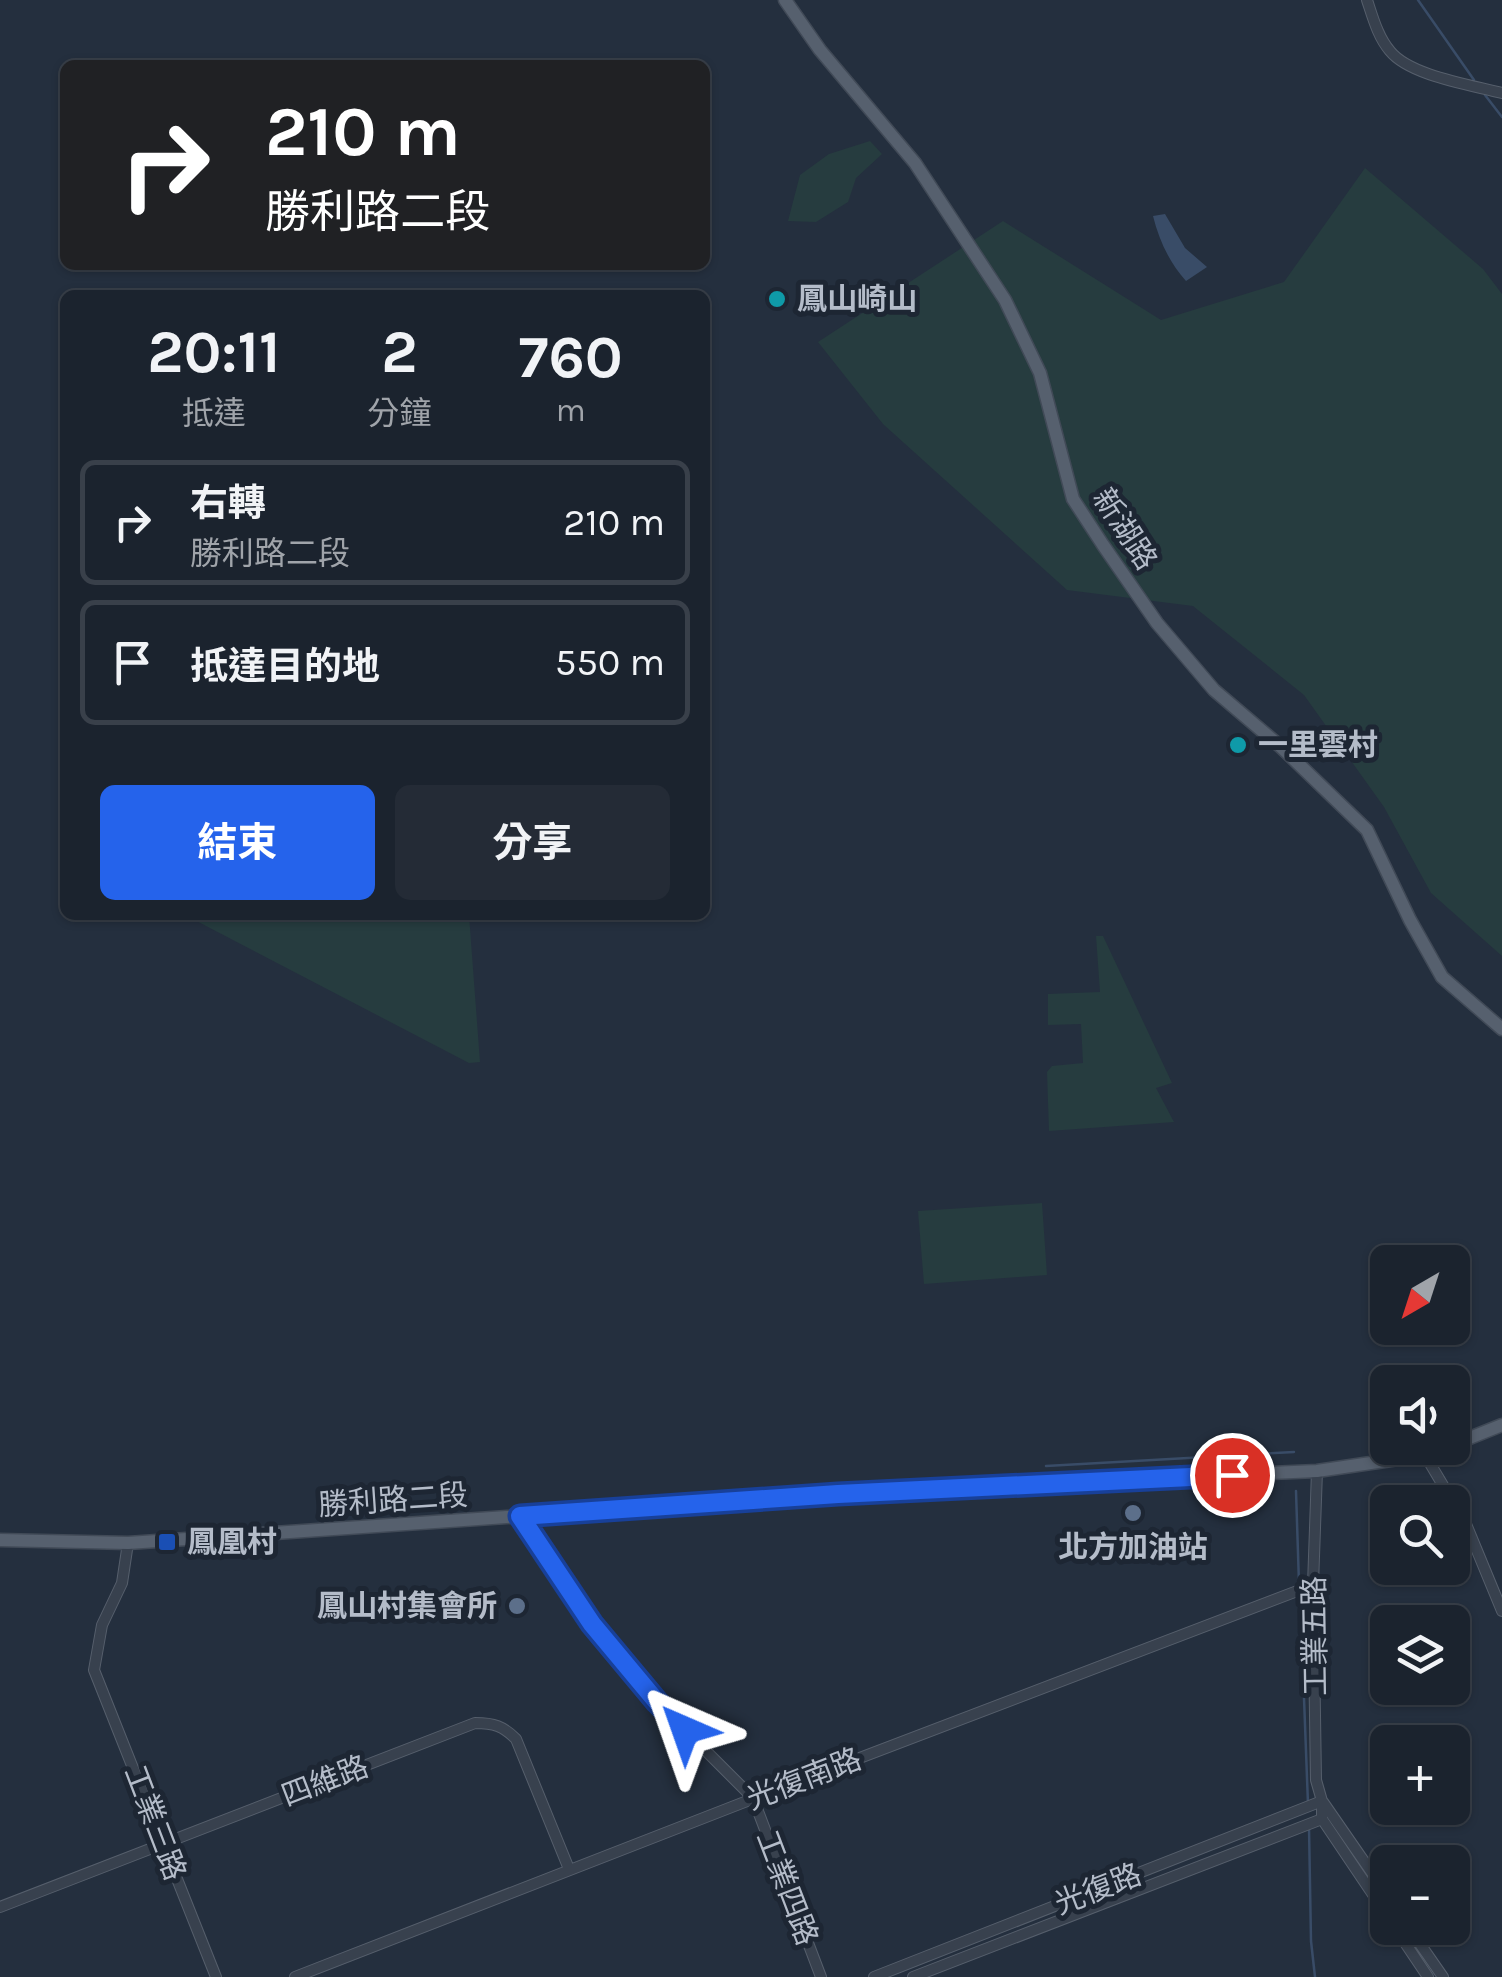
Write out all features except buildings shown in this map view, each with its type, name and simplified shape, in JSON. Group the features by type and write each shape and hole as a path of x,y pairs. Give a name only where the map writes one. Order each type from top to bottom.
{"main road":[{"name":"新湖路","path":"786,0 820,50 915,163 1005,300 1040,372 1073,499 1103,546 1158,623 1214,690 1281,747 1367,830 1442,977 1502,1029"},
{"name":"勝利路二段","path":"1470,1438 1502,1425"},
{"name":"勝利路二段","path":"0,1540 128,1544 971,1486 1317,1471 1370,1463"}],"street":[{"path":"1367,0 1377,31 1391,54 1410,66 1444,78 1502,93"},
{"path":"1431,1465 1466,1524 1502,1611"},
{"name":"工業五路","path":"1317,1471 1313,1585 1316,1780 1322,1819"},
{"path":"520,1516 592,1624 628,1668 754,1798"},
{"name":"工業三路","path":"128,1544 122,1583 102,1625 94,1670 216,1977"},
{"name":"光復南路","path":"296,1977 1313,1585"},
{"name":"四維路","path":"0,1908 475,1723 505,1728 516,1739 569,1869"},
{"name":"工業四路","path":"754,1798 821,1977"},
{"name":"工業五路","path":"1322,1800 1370,1870"},
{"name":"光復路","path":"874,1977 1322,1800"},
{"path":"1322,1819 1370,1890"},
{"name":"光復路","path":"913,1977 1322,1819"},
{"path":"1406,1945 1428,1977"},
{"path":"1421,1945 1443,1977"}],"green space":[{"path":"870,141 882,154 856,178 848,202 816,222 788,221 800,175 829,154"},
{"path":"1365,168 1483,269 1502,294 1502,956 1431,893 1384,807 1304,695 1193,606 1067,590 883,424 818,342 1003,221 1161,320 1284,282"},
{"path":"195,920 469,920 480,1062 469,1063"},
{"path":"1096,936 1103,936 1172,1083 1156,1088 1174,1122 1049,1131 1047,1072 1052,1066 1083,1063 1081,1024 1048,1025 1048,994 1100,992"},
{"path":"1042,1203 1047,1275 924,1284 918,1211"}],"water":[{"path":"1165,214 1185,248 1207,267 1186,281 1155,225 1153,216"}],"waterway":[{"path":"1418,0 1474,80"},
{"path":"1485,95 1502,117"},
{"path":"1046,1466 1294,1452"},
{"path":"1296,1491 1299,1584"},
{"path":"1300,1592 1308,1804"},
{"path":"1309,1827 1315,1977"}],"place":[{"name":"鳳山崎山","path":"777,299"},
{"name":"一里雲村","path":"1238,745"},
{"name":"北方加油站","path":"1133,1513"},
{"name":"鳳凰村","path":"167,1542"},
{"name":"鳳山村集會所","path":"517,1606"}],"route":[{"path":"685,1730 592,1624 520,1516 838,1494 1232,1475"}]}
